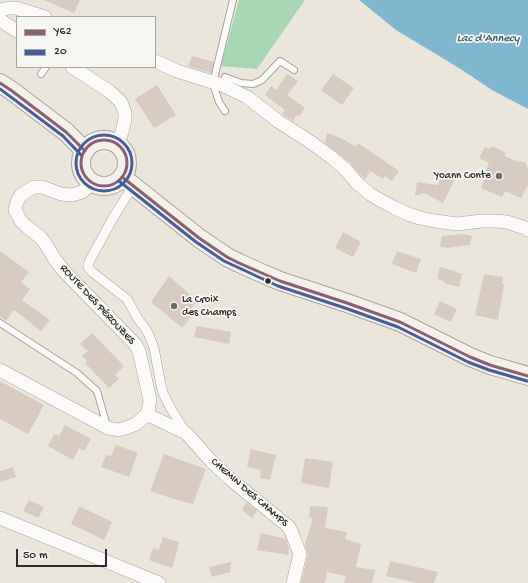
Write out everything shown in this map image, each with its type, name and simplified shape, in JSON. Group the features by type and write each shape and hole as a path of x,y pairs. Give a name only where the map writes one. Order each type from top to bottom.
{"main road":[{"path":"0,83 69,135 85,150"},
{"path":"128,182 124,152 117,145 109,141 99,141 90,145 85,150 81,163 82,168 85,176 92,183 99,186 107,186 116,182 128,182 199,238 227,257 280,281 354,305 400,322 490,366 528,376"}],"street":[{"path":"0,10 16,8 42,16"},
{"path":"0,20 16,30"},
{"path":"156,61 177,71 217,84 247,97 278,121 331,157 370,194 408,214 420,218 457,224 496,220 507,222 528,230"},
{"path":"74,68 109,91 121,102 125,113 125,119 117,145"},
{"name":"CHEMIN DES CHAMPS","path":"128,182 113,218 88,262 88,267 92,272 127,299 138,319 145,328 154,348 160,385 163,393 186,433 211,461 229,478 291,531 300,554 293,583"},
{"name":"ROUTE DES PÉROUZES","path":"92,183 82,192 72,195 61,194 42,187 34,187 21,195 17,202 16,210 21,222 40,237 63,270 135,344 139,352 150,400 148,412 146,414"},
{"path":"0,370 108,428 118,430 126,428 136,424 146,414"},
{"name":"CHEMIN DES CHAMPS","path":"146,414 186,433"},
{"path":"0,518 158,583"}],"lane":[{"path":"225,111 219,102 217,84 233,0"},
{"path":"217,84 225,76 240,84 253,84 262,80 280,60 294,70"},
{"path":"41,74 45,68"},
{"path":"0,323 77,373 97,391 108,428"}],"green space":[{"path":"239,0 305,0 257,69 221,66"}],"water":[{"name":"Lac d'Annecy","path":"359,0 528,0 528,109 492,90 396,30"}],"building":[{"path":"44,0 80,0 74,13"},
{"path":"192,56 214,62 211,73 188,66"},
{"path":"287,74 298,81 287,95 305,108 293,121 282,114 285,110 265,95 271,86 276,90"},
{"path":"333,74 354,88 342,105 321,90"},
{"path":"157,85 176,115 154,128 135,99"},
{"path":"327,133 341,138 356,147 358,143 399,171 392,181 385,176 383,179 370,171 365,180 350,163 325,143"},
{"path":"492,146 506,153 505,156 518,162 521,161 526,163 528,169 528,185 521,198 505,191 502,197 481,188 485,178 483,177 489,163 479,158 485,147 490,149"},
{"path":"444,171 456,177 443,203 424,193 415,196 417,182 437,185"},
{"path":"343,232 361,242 353,257 335,248"},
{"path":"464,234 472,236 470,245 447,248 440,246 442,236"},
{"path":"0,251 29,272 21,282 30,289 22,300 50,320 41,331 14,310 6,321 0,317"},
{"path":"397,251 421,259 416,273 392,264"},
{"path":"440,267 462,274 459,287 444,283 444,281 437,279"},
{"path":"484,274 503,277 502,284 504,284 498,320 475,315"},
{"name":"La Croix des Champs","path":"169,276 197,301 190,310 194,313 182,328 151,302"},
{"path":"440,301 457,309 451,322 434,314"},
{"path":"197,326 231,332 229,344 194,337"},
{"path":"92,333 124,366 115,375 119,379 109,388 85,363 87,361 82,356 88,351 80,344"},
{"path":"0,381 44,405 28,434 0,419"},
{"path":"65,425 91,439 84,451 79,448 73,460 48,446 54,434 59,436"},
{"path":"116,445 138,453 129,477 101,467 106,455 111,456"},
{"path":"251,449 276,455 270,480 260,478 261,470 247,467"},
{"path":"164,454 206,469 193,504 150,491"},
{"path":"305,458 333,462 329,488 301,483"},
{"path":"13,467 16,477 0,482 0,471"},
{"path":"29,500 44,507 38,518 23,511"},
{"path":"246,502 257,511 252,518 242,510"},
{"path":"79,506 112,522 104,540 71,524"},
{"path":"310,506 328,507 325,528 347,532 345,539 361,544 356,567 375,570 372,583 344,583 346,576 327,572 325,583 301,583 308,555 305,544 313,518 309,518"},
{"path":"261,533 286,539 289,548 288,555 257,550"},
{"path":"163,537 179,542 172,568 149,560 153,548 159,550"},
{"path":"390,561 438,572 434,583 417,583 386,576"},
{"path":"231,562 230,572 212,577 209,567"}],"transit line":[{"name":"Y62","path":"0,83 66,132 85,151"},
{"name":"20","path":"0,89 63,136 81,155"},
{"name":"20","path":"104,135 119,140 127,148 132,163 127,178 119,186 104,191 89,186 81,178 76,163 81,148 89,140 104,135"},
{"name":"Y62","path":"104,140 117,144 123,150 127,163 123,176 117,182 104,186 91,182 85,176 81,163 85,150 91,144 104,140"},
{"name":"Y62","path":"122,177 199,238 227,257 239,263 280,281 400,322 470,357 490,365 528,376"},
{"name":"20","path":"119,181 196,242 224,261 278,286 398,327 468,362 527,381"}],"place":[{"name":"Yoann Conte","path":"499,176"},
{"name":"La Croix des Champs","path":"174,306"}]}
